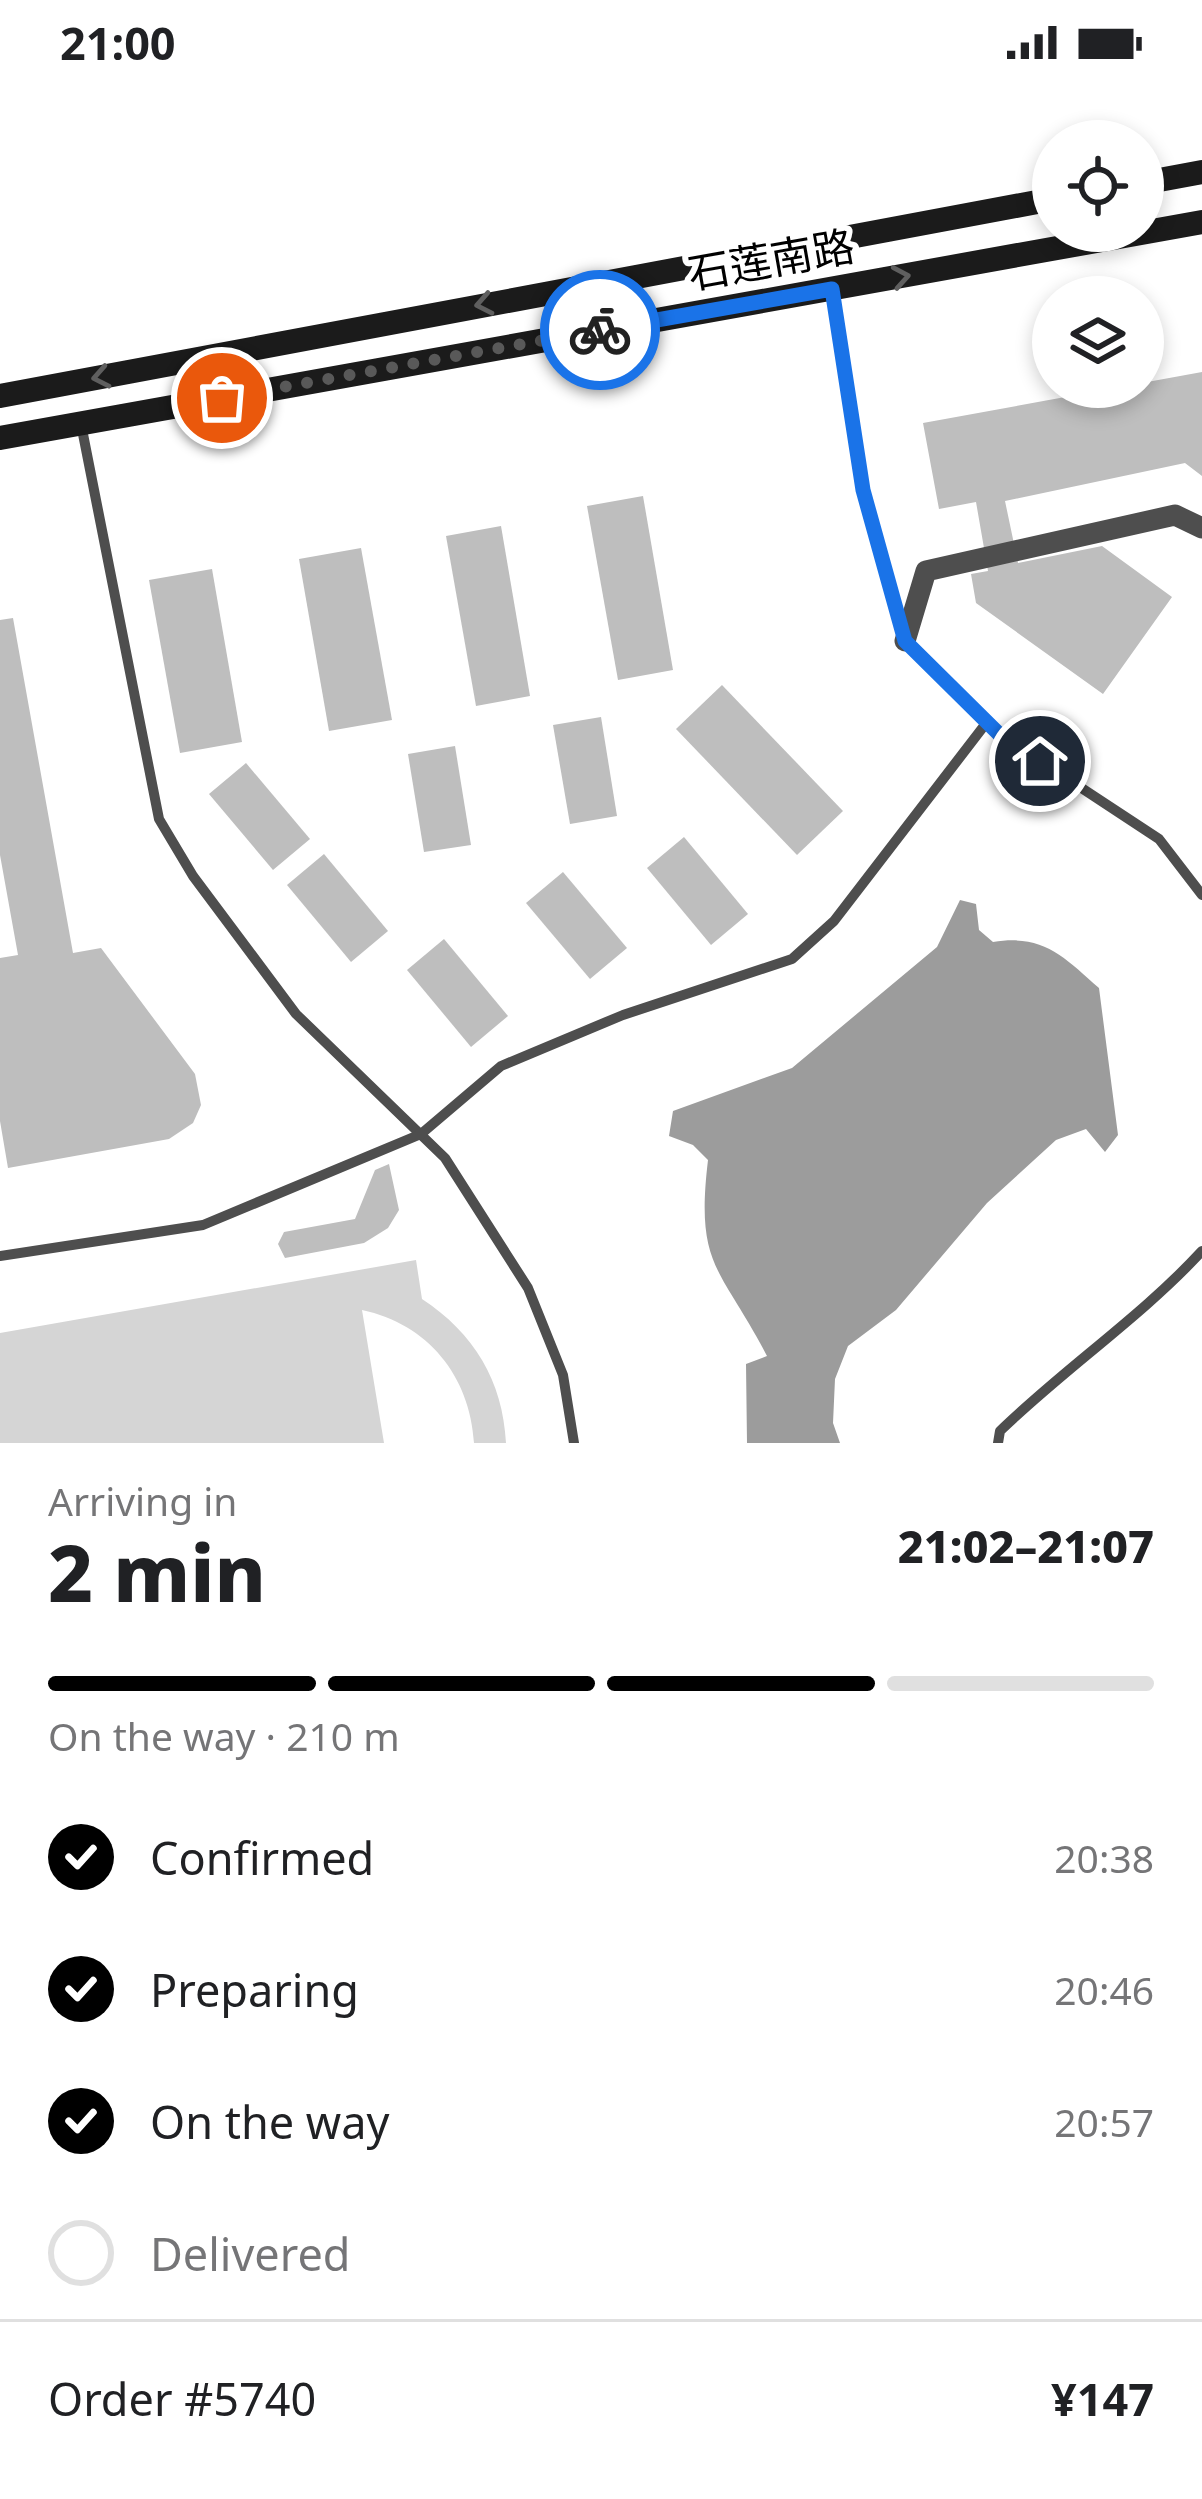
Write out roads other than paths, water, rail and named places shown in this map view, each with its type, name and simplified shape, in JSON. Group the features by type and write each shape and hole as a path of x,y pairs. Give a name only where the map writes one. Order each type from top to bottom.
{"street":[{"path":"1164,178 1202,172"},
{"name":"石莲南路","path":"0,396 1032,203"},
{"name":"石莲南路","path":"0,438 1202,222"},
{"path":"905,641 926,571 1175,514 1202,528"}],"lane":[{"path":"832,289 863,490 905,641 987,722 1159,839 1202,895"},
{"path":"81,424 158,819 193,876 296,1014 445,1158 528,1288 563,1375 574,1443"},
{"path":"0,1256 202,1225 421,1135 501,1066 623,1015 792,959 834,922 987,722"},
{"path":"998,1443 1000,1431 1056,1376 1168,1287 1202,1250"}]}
